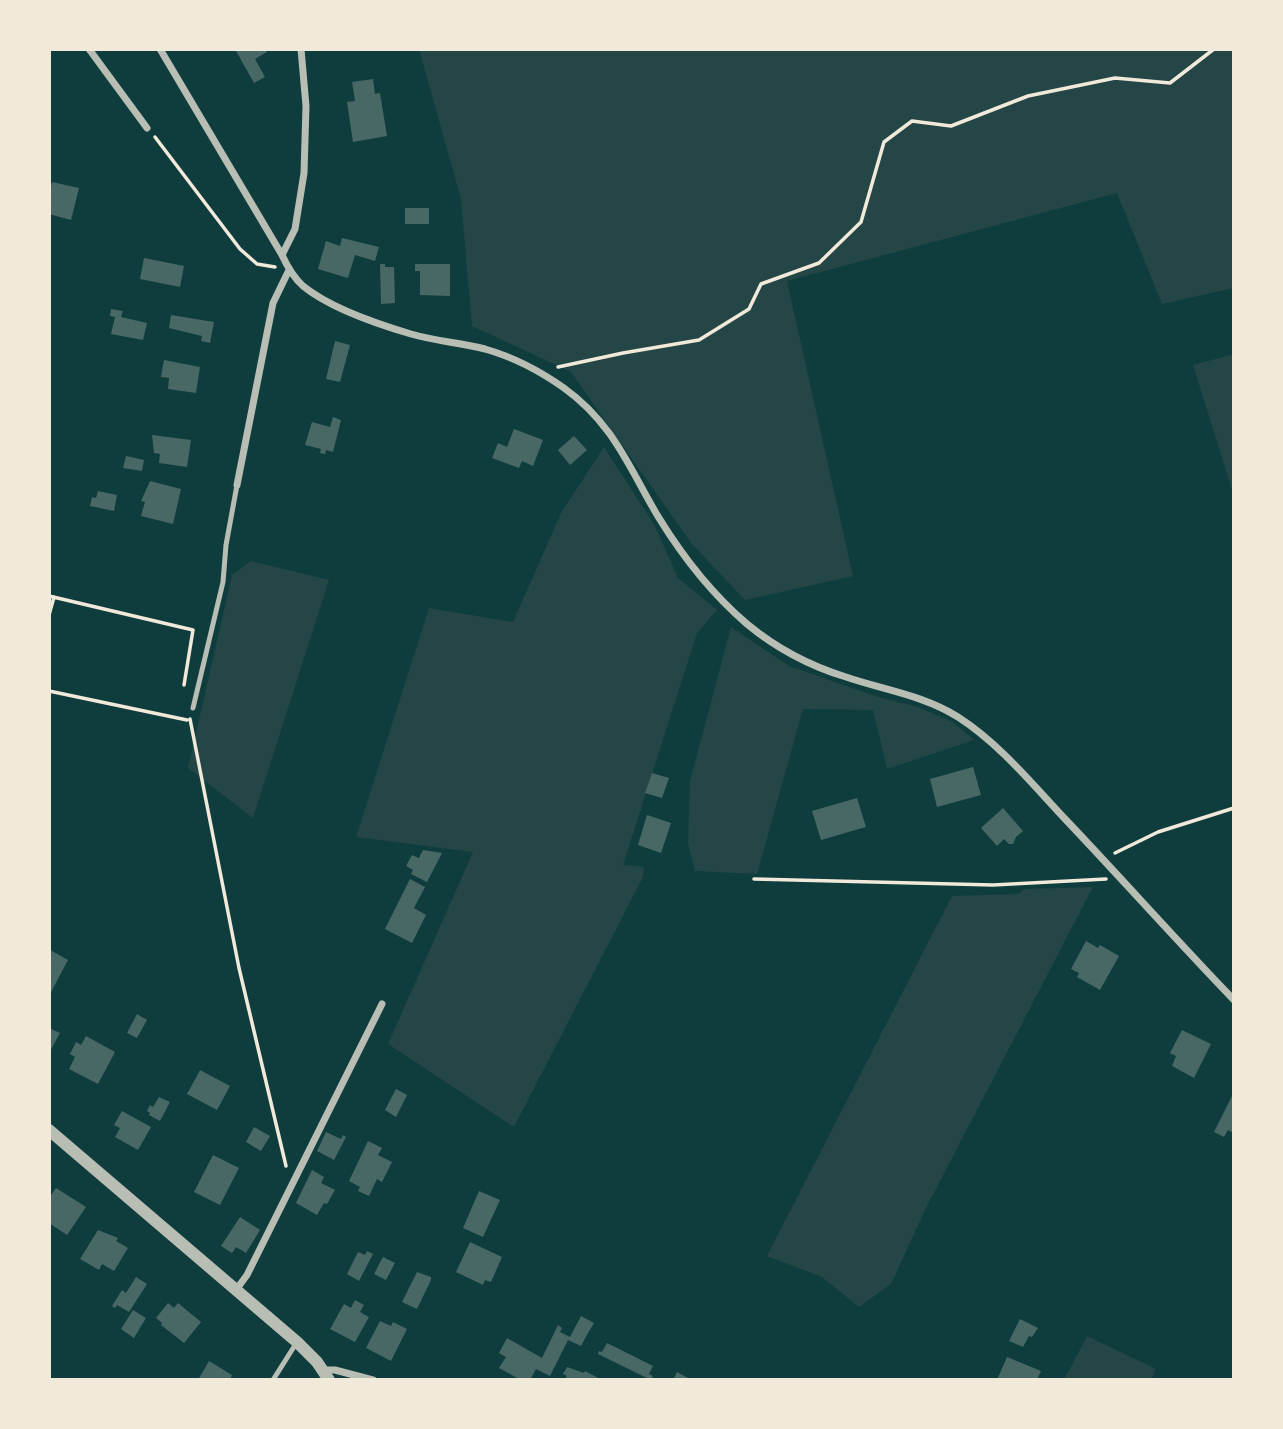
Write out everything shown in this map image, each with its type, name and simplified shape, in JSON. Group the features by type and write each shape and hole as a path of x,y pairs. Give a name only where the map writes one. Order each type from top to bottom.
{"street":[{"path":"89,49 147,128"},
{"path":"160,49 289,270 302,285 332,304 412,335 485,349 538,371 586,406 614,438 681,552 703,580 746,623 768,640 819,668 915,696 962,719 995,747 1234,1000"},
{"path":"282,255 295,229 304,173 306,106 301,49"},
{"path":"237,485 273,303 289,270"},
{"path":"236,1290 247,1275 293,1185 382,1004"},
{"path":"49,1130 297,1342 326,1375 335,1370 373,1380"}],"lane":[{"path":"193,708 223,582 226,545 237,485"},
{"path":"273,1380 297,1342"}],"path":[{"path":"538,371 623,352 699,340 749,309 761,284 819,263 861,222 884,142 912,121 951,126 1028,96 1115,78 1170,83 1214,49"},
{"path":"147,128 240,249 257,264 289,270"},
{"path":"49,615 51,596 193,629 183,692"},
{"path":"49,691 190,720"},
{"path":"193,708 190,720 239,968 283,1158 293,1185"},
{"path":"1104,860 1158,832 1234,808"},
{"path":"754,879 981,885 1094,881"}],"shaded area":[{"path":"419,49 1234,49 1234,288 1162,304 1117,193 787,281 853,576 745,600 691,543 571,372 472,326 461,199"},
{"path":"1234,354 1234,492 1233,493 1193,365"},
{"path":"604,447 655,526 678,578 717,610 697,633 623,865 644,867 643,877 514,1127 388,1044 473,852 356,837 429,608 513,622 561,513"},
{"path":"251,561 329,580 253,818 188,768 232,575"},
{"path":"731,627 789,666 878,697 918,707 953,722 974,740 887,769 873,710 803,709 757,874 695,871 688,844 690,781"},
{"path":"1093,887 925,1210 891,1284 859,1307 822,1277 767,1256 952,896 1019,894 1024,889"},
{"path":"1087,1336 1156,1369 1151,1380 1064,1380"}],"building":[{"path":"235,49 265,49 267,52 255,59 265,77 254,83"},
{"path":"373,79 375,94 380,93 387,136 353,142 347,102 355,101 352,82"},
{"path":"52,182 79,188 71,220 49,214"},
{"path":"405,208 429,208 429,224 405,224"},
{"path":"342,238 379,247 375,261 355,255 348,278 318,269 326,241 340,246"},
{"path":"144,258 184,266 180,287 140,279"},
{"path":"380,264 394,267 395,303 381,304"},
{"path":"415,264 450,264 450,296 420,295 420,271 415,271"},
{"path":"111,309 123,311 121,317 147,323 143,340 111,334 115,317 110,316"},
{"path":"171,315 214,322 210,343 201,341 202,336 169,328"},
{"path":"335,341 350,345 340,382 326,379"},
{"path":"164,360 200,367 196,393 168,389 169,378 161,377"},
{"path":"333,417 341,420 333,452 326,450 325,454 320,453 321,449 305,445 312,422 330,427"},
{"path":"514,429 543,440 533,466 522,461 519,468 492,458 498,443 507,447"},
{"path":"152,435 191,440 187,467 159,463 160,454 154,453"},
{"path":"574,436 587,450 570,465 558,450"},
{"path":"126,456 144,460 142,471 123,468"},
{"path":"150,481 181,489 173,524 141,516 145,502 141,501"},
{"path":"98,491 117,495 114,511 90,506 92,497 96,498"},
{"path":"973,767 981,795 937,807 930,779"},
{"path":"652,773 669,778 662,798 645,793"},
{"path":"857,798 866,827 821,840 812,811"},
{"path":"1003,808 1023,831 1013,844 1004,839 997,846 981,828"},
{"path":"647,815 671,823 661,853 638,845"},
{"path":"423,850 442,853 427,882 411,874 413,870 406,866 412,855 419,858"},
{"path":"410,879 425,887 414,908 426,915 412,943 385,929"},
{"path":"1086,941 1098,948 1100,945 1119,956 1100,990 1077,977 1079,973 1071,969"},
{"path":"50,950 68,960 49,996 49,952"},
{"path":"137,1014 147,1020 137,1038 127,1033"},
{"path":"49,1028 60,1033 49,1053"},
{"path":"1182,1030 1211,1044 1194,1078 1172,1066 1176,1056 1170,1053"},
{"path":"86,1036 115,1052 98,1084 69,1069 75,1057 70,1054 76,1042 81,1045"},
{"path":"200,1070 230,1086 217,1110 187,1094"},
{"path":"396,1089 407,1095 396,1117 385,1110"},
{"path":"1234,1092 1234,1133 1228,1130 1224,1137 1214,1132"},
{"path":"159,1097 170,1102 160,1121 147,1111"},
{"path":"122,1111 151,1127 138,1150 115,1137 120,1128 114,1125"},
{"path":"254,1127 270,1136 261,1151 246,1142"},
{"path":"326,1132 341,1139 343,1135 346,1137 334,1160 317,1151"},
{"path":"368,1141 382,1148 378,1155 392,1162 382,1182 377,1179 369,1196 358,1191 360,1187 349,1181"},
{"path":"213,1155 239,1168 220,1205 194,1192"},
{"path":"312,1170 324,1177 321,1183 335,1190 317,1215 296,1203"},
{"path":"56,1188 86,1207 67,1235 49,1223 49,1198"},
{"path":"479,1191 500,1200 483,1237 463,1228"},
{"path":"240,1217 260,1230 246,1253 236,1247 232,1253 221,1246"},
{"path":"98,1230 118,1238 116,1241 128,1248 114,1271 102,1264 99,1270 80,1259"},
{"path":"470,1242 502,1257 491,1282 485,1280 483,1285 456,1272"},
{"path":"367,1251 373,1254 359,1281 347,1274 358,1252 365,1255"},
{"path":"383,1257 395,1263 386,1280 374,1274"},
{"path":"417,1272 431,1277 431,1280 417,1309 402,1302"},
{"path":"136,1277 147,1284 129,1312 117,1305 115,1308 112,1306 122,1290 126,1293"},
{"path":"355,1300 364,1305 360,1312 369,1317 355,1342 330,1329 344,1304 351,1308"},
{"path":"168,1303 174,1308 178,1303 201,1322 184,1343 156,1318"},
{"path":"133,1310 146,1318 134,1338 121,1329"},
{"path":"581,1316 594,1323 581,1346 568,1340 550,1376 536,1369 530,1380 521,1380 499,1368 506,1357 499,1353 507,1338 542,1358 558,1325 562,1328 560,1332 570,1337"},
{"path":"1020,1319 1038,1328 1032,1337 1029,1336 1023,1347 1009,1341"},
{"path":"380,1321 391,1326 393,1322 407,1329 391,1361 366,1348"},
{"path":"607,1343 653,1366 649,1374 653,1376 651,1380 598,1354"},
{"path":"1007,1357 1041,1371 1037,1380 997,1380"},
{"path":"209,1361 232,1375 230,1380 198,1380"},
{"path":"567,1367 584,1373 585,1371 602,1380 564,1380 567,1376 563,1374"},
{"path":"677,1372 688,1378 688,1380 673,1380"}]}
